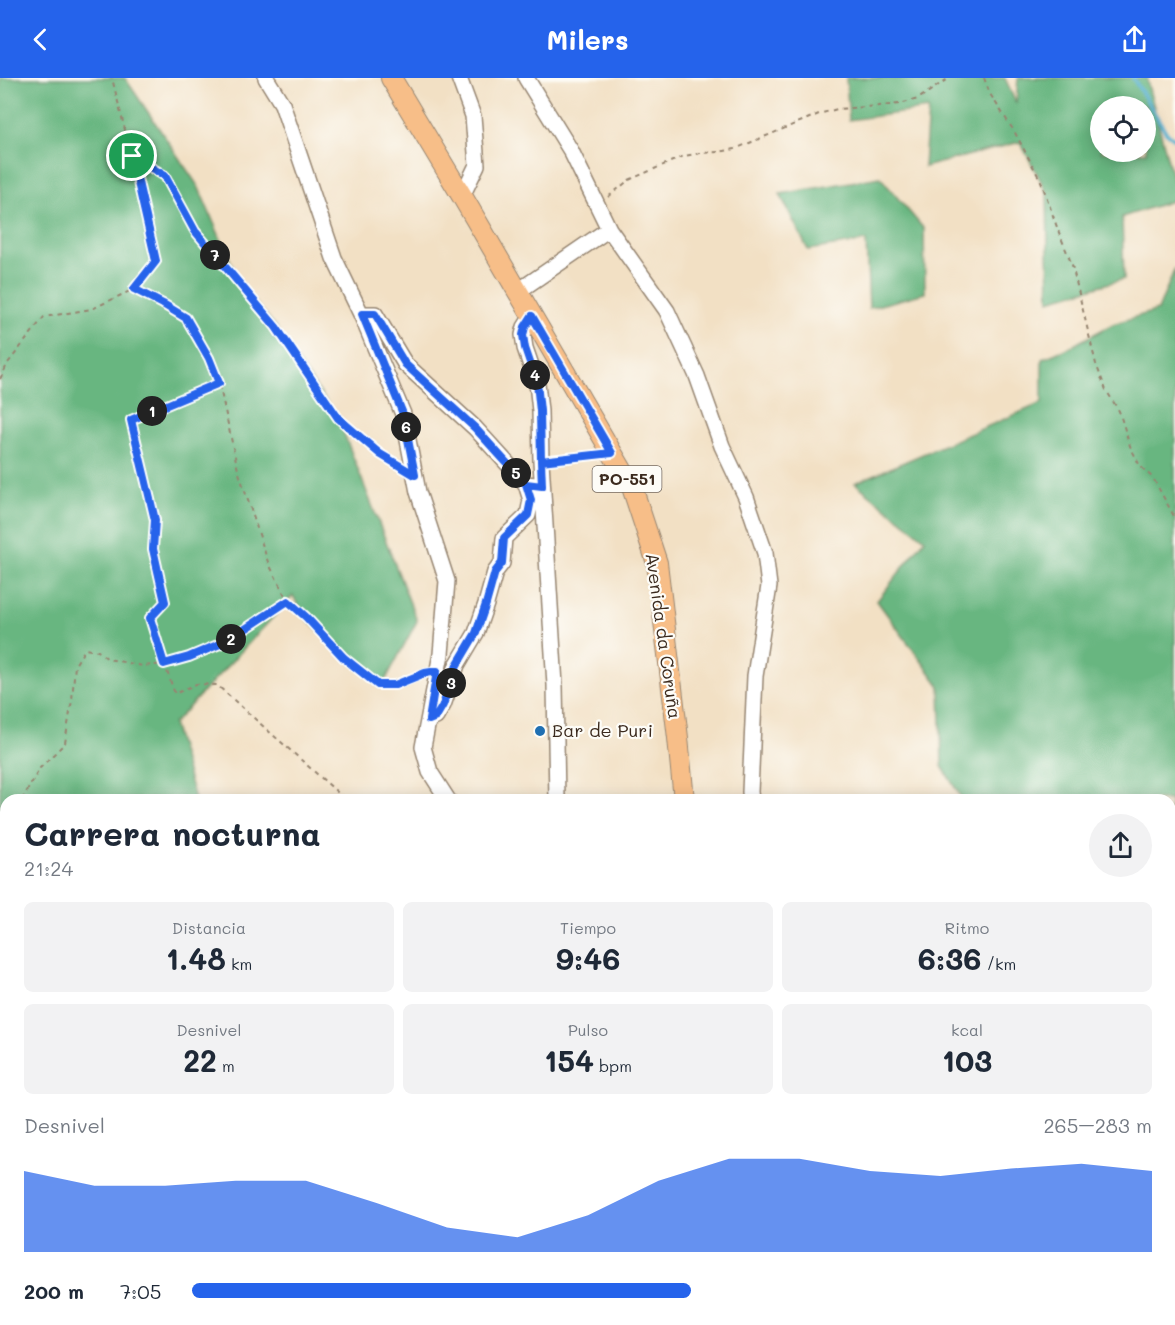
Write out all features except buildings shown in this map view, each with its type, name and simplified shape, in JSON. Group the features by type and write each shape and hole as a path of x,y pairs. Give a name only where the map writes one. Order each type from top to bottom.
{"main road":[{"name":"PO-551","path":"391,78 462,196"},
{"name":"Avenida da Coruña","path":"462,196 517,292 529,321 632,487 657,563 683,794"}],"street":[{"path":"266,78 282,104 334,258 362,314 403,414 418,492 447,581 441,654 423,747 430,772 444,794"},
{"path":"459,78 473,116 477,165 462,196"},
{"path":"525,78 571,151 609,229 667,311 697,376 722,446 746,497 765,553 769,586 755,675 750,794"},
{"path":"517,292 609,229"},
{"path":"362,314 375,314 405,364 475,428 526,484 531,500 528,515 504,538 502,563 495,572 476,633 457,665 440,711 436,717 429,720"},
{"path":"529,321 523,335 537,383 540,411 542,486 555,685 557,794"},
{"path":"531,363 534,353 542,342"},
{"path":"526,484 542,486"}],"path":[{"path":"0,379 8,363 44,317 92,309 134,289 156,261 112,78"},
{"path":"598,207 629,180 684,156 735,149 819,114 837,109 879,106 918,99 949,78"},
{"path":"984,78 990,94 1014,131 1041,181 1072,265 1096,364 1106,390 1119,411 1130,447 1140,466 1153,478 1175,518"},
{"path":"132,156 165,176 195,231 276,327 338,418 380,454 415,475"},
{"path":"134,289 186,318 209,358 219,383 238,470 268,562 288,601 344,658 378,685 395,685 425,673 437,671"},
{"path":"219,383 131,420 155,520 153,549 165,602 150,618 164,664 176,693 196,684 217,685 338,794"},
{"path":"541,461 612,453"},
{"path":"25,794 40,768 64,742 72,700 75,665 85,649 98,651 108,659 143,666 164,664 189,657 227,641 288,601"}],"green space":[{"path":"0,78 125,78 198,186 241,286 276,327 286,345 338,418 417,621 385,681 378,685 305,617 293,596 173,724 194,794 0,794"},
{"path":"846,78 1005,78 1016,103 1018,78 1148,78 1151,96 1090,96 1090,162 1156,162 1156,115 1175,187 1175,200 1122,217 1124,279 1049,300 1047,193 1020,142 924,167 928,109 849,120"},
{"path":"880,177 924,229 925,293 869,308 866,241 808,250 780,194"},
{"path":"1175,268 1175,794 959,794 942,766 940,686 877,601 925,539 855,483 1042,403 1042,359 1113,324 1158,310"}],"waterway":[{"path":"1133,78 1166,132 1175,139"}],"place":[{"name":"Bar de Puri","path":"540,731"}],"route":[{"path":"132,156 156,261 134,289 186,318 209,358 219,383 131,420 155,520 153,549 165,602 150,618 164,664 189,657 227,641 288,601 344,658 378,685 395,685 425,673 437,671 429,720 436,717 443,705 457,665 476,633 495,572 502,563 504,538 528,515 531,500 526,484 542,486 537,383 523,335 532,316 612,453 541,461 542,486 526,484 475,428 405,364 375,314 362,314 403,414 415,475 380,454 338,418 276,327 195,231 165,176 132,156"}]}
